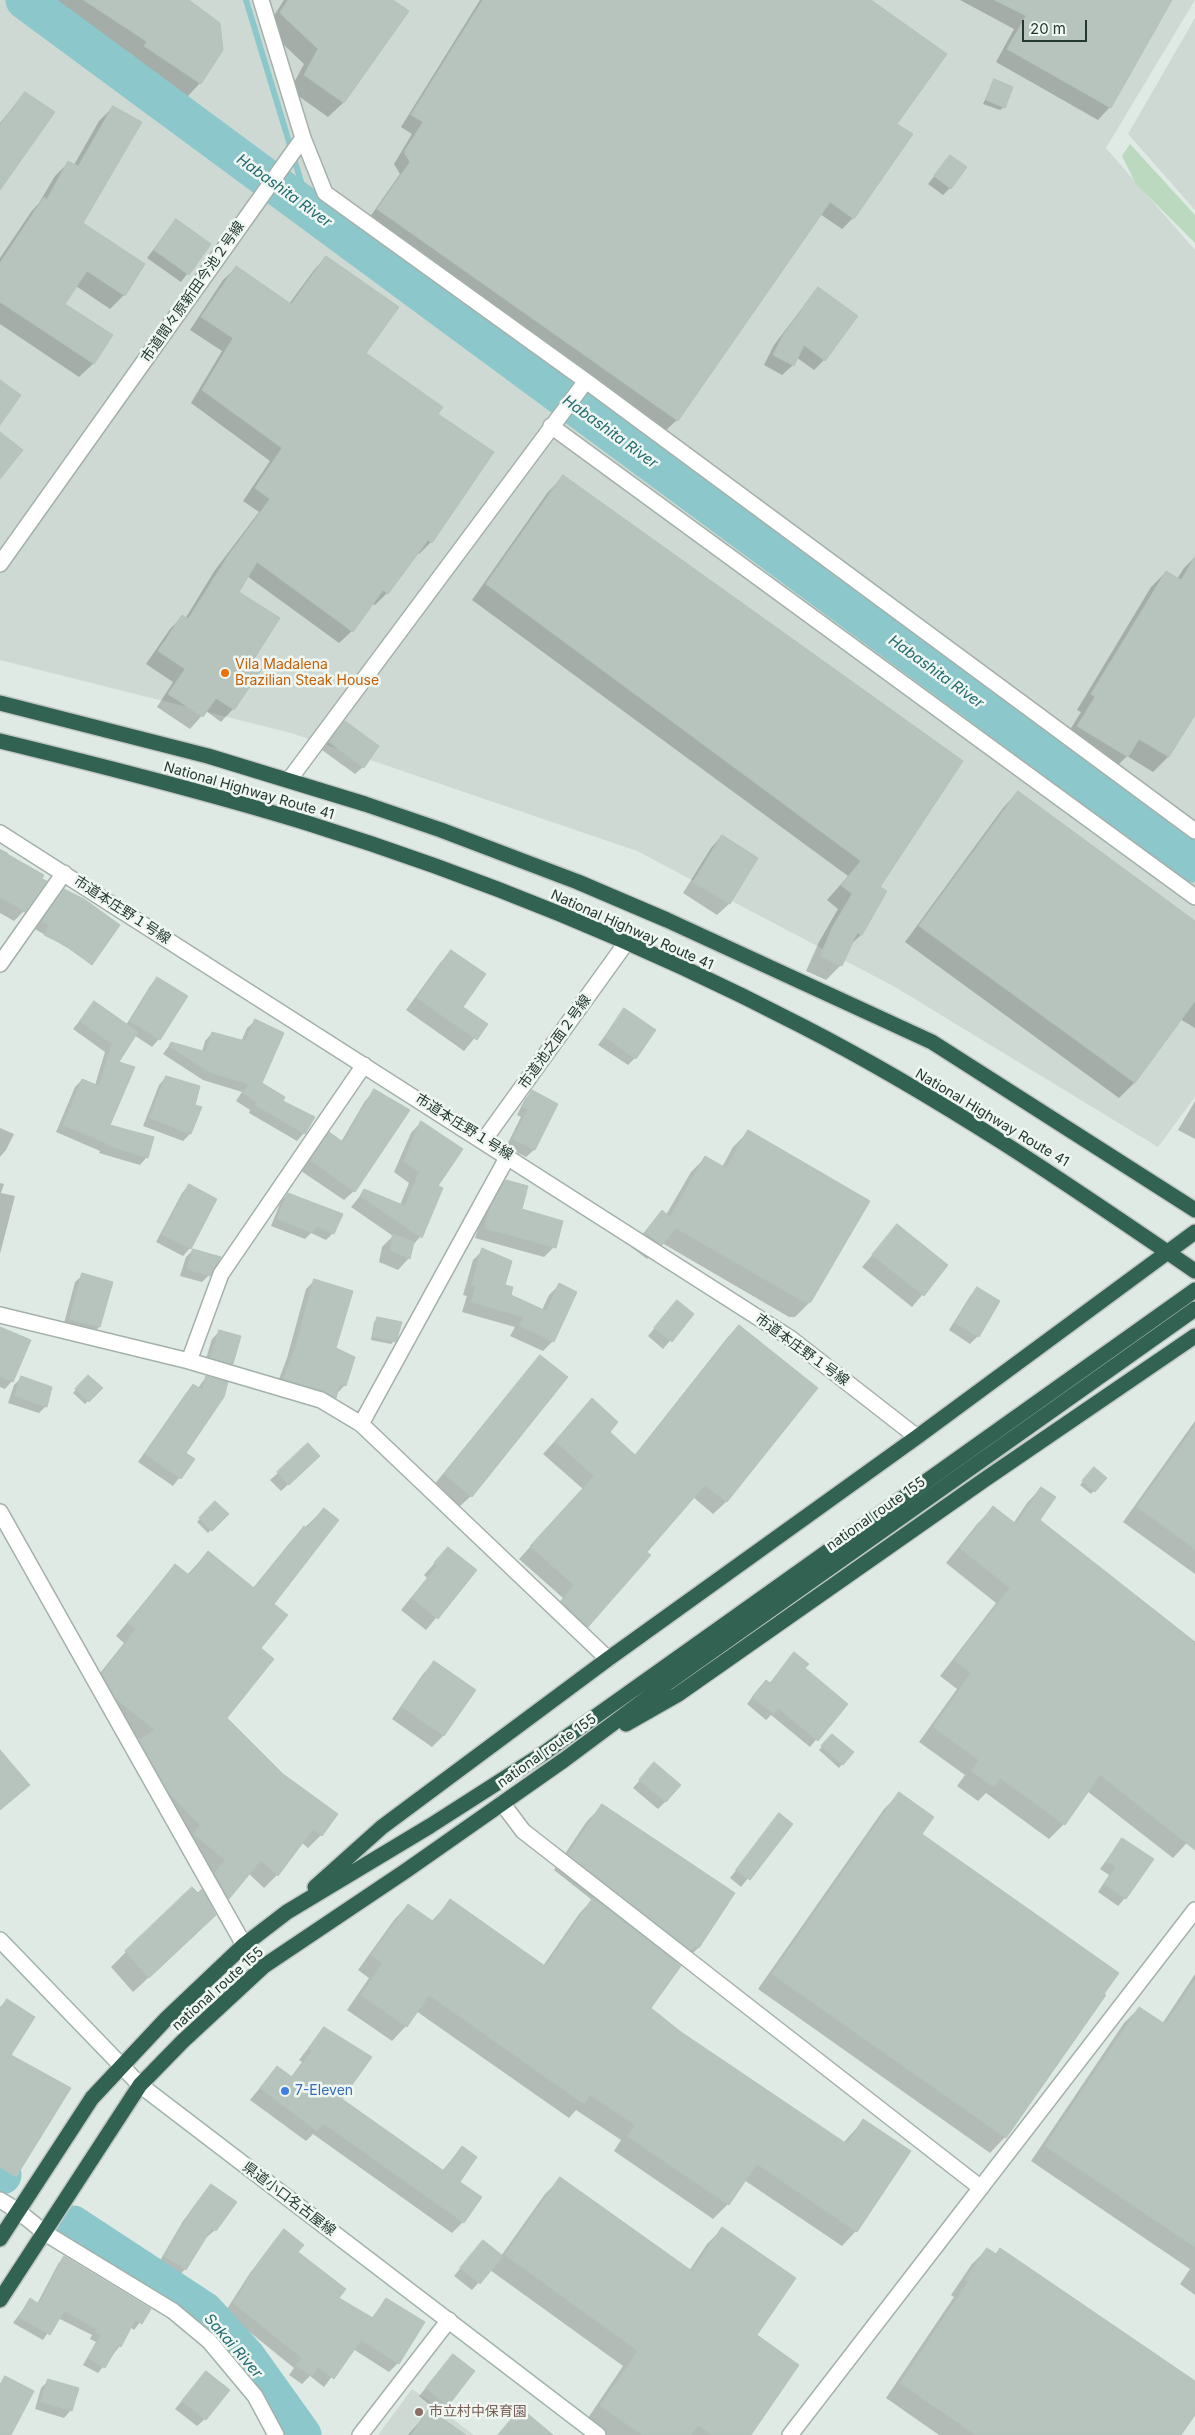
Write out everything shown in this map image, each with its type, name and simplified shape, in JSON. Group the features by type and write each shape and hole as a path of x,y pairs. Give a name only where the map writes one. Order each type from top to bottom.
{"highway":[{"name":"National Highway Route 41","path":"0,703 114,731 289,780 441,830 578,882 668,920 755,962 853,1004 932,1042 1195,1210"},
{"name":"National Highway Route 41","path":"0,741 119,770 308,824 493,888 626,943 802,1026 870,1063 1056,1175 1195,1271"},
{"path":"288,1912 382,1827 608,1659 917,1437 1195,1232"},
{"name":"national route 155","path":"0,2300 140,2086 183,2041 264,1966 407,1870 564,1760 662,1679 1195,1290"},
{"name":"national route 155","path":"0,2239 92,2098 167,2018 244,1945 288,1912 446,1816 544,1752 662,1679 1195,1309"},
{"path":"564,1760 677,1695 1195,1336"}],"street":[{"path":"261,0 303,138 325,193 586,381 1195,831"},
{"name":"市道間々原新田今池２号線","path":"0,564 303,138"},
{"path":"289,780 586,381"},
{"path":"551,426 1195,897"},
{"name":"市道本庄野１号線","path":"0,833 484,1140 790,1338 917,1437"},
{"path":"0,964 64,873"},
{"name":"市道池之面２号線","path":"484,1140 626,943"},
{"path":"190,1361 221,1274 364,1065"},
{"path":"361,1424 508,1156"},
{"path":"0,1315 190,1361 320,1400 361,1424 608,1659"},
{"path":"0,1512 244,1945"},
{"path":"502,1803 523,1830 981,2188"},
{"path":"790,2435 1195,1910"},
{"name":"県道小口名古屋線","path":"0,1940 140,2086 598,2435"},
{"path":"0,2200 18,2211 45,2233 173,2311 209,2341 255,2396 276,2435"},
{"path":"360,2435 449,2320"}],"shaded area":[{"path":"0,0 1195,0 1106,148 1195,250 1195,1097 1158,1147 895,987 637,851 291,733 0,660"},
{"path":"1195,18 1195,210 1128,134"},
{"name":"市立村中保育園","path":"412,2389 474,2435 378,2435"}],"green space":[{"path":"1130,144 1195,215 1195,243 1136,184 1122,156"}],"building":[{"path":"84,0 189,0 220,23 223,50 201,84 144,46 147,42"},
{"path":"288,0 393,0 409,11 344,103 304,75 318,49 280,13"},
{"path":"483,0 871,0 947,54 897,124 913,134 854,219 830,202 678,421 377,209 410,162 404,152 423,122 411,115"},
{"path":"995,0 1172,0 1111,108 1007,49 1026,16"},
{"path":"994,79 1013,87 1005,108 986,100"},
{"path":"25,92 55,112 0,190 0,125"},
{"path":"113,106 142,122 83,223 145,264 125,296 87,271 65,304 113,335 94,364 0,302 0,263 44,197 47,199 68,161 78,166"},
{"path":"950,155 967,167 951,189 934,176"},
{"path":"176,219 211,244 189,275 154,250"},
{"path":"326,256 399,307 366,353 443,407 438,414 494,452 432,543 428,540 388,594 383,590 353,632 257,562 239,592 280,618 252,662 262,669 234,710 216,698 203,717 168,694 185,669 158,651 182,615 188,619 228,556 270,499 255,488 282,448 202,390 233,338 201,317 236,266 291,304"},
{"path":"818,287 858,316 825,361 804,345 794,366 773,355 782,337"},
{"path":"0,380 21,395 0,425"},
{"path":"0,432 23,450 0,479"},
{"path":"563,475 963,761 880,887 887,891 862,935 857,933 842,966 820,956 833,926 852,894 841,885 861,861 486,584"},
{"path":"1195,557 1195,715 1169,757 1139,739 1128,757 1077,726 1095,697 1091,694 1166,571 1181,580"},
{"path":"345,721 379,746 364,768 329,742"},
{"path":"1018,791 1195,921 1195,1001 1135,1083 919,926"},
{"path":"722,835 758,858 730,904 693,882"},
{"path":"0,850 44,875 42,879 47,881 25,912 0,897"},
{"path":"64,889 84,899 120,925 92,965 63,944 44,935 49,925 42,921"},
{"path":"451,950 486,974 463,1007 488,1024 477,1040 417,998"},
{"path":"157,977 188,996 160,1040 130,1021"},
{"path":"94,1001 138,1032 119,1062 135,1067 110,1125 154,1137 148,1158 106,1145 106,1143 63,1125 82,1079 99,1086 112,1044 80,1021"},
{"path":"624,1008 656,1030 636,1059 605,1037"},
{"path":"255,1019 284,1033 262,1083 285,1097 283,1101 315,1117 305,1134 255,1105 257,1102 243,1093 249,1084 211,1073 169,1046 171,1042 206,1052 212,1032 245,1041"},
{"path":"166,1076 200,1086 195,1105 202,1107 191,1134 150,1118"},
{"path":"374,1089 410,1110 355,1192 310,1160 329,1132 343,1142"},
{"path":"532,1090 558,1104 535,1150 513,1139 528,1109 523,1107"},
{"path":"421,1121 463,1149 438,1186 443,1188 422,1238 360,1196 364,1189 405,1206 419,1172 404,1161"},
{"path":"748,1130 870,1201 811,1302 804,1302 676,1228 662,1245 645,1232 662,1210 670,1217 705,1156 726,1168"},
{"path":"506,1180 528,1186 522,1209 563,1221 556,1248 485,1228 490,1207"},
{"path":"189,1184 217,1199 191,1249 162,1234"},
{"path":"288,1193 343,1214 334,1234 316,1226 313,1233 277,1219"},
{"path":"897,1224 948,1265 924,1296 872,1255"},
{"path":"393,1234 414,1242 410,1259 390,1250"},
{"path":"482,1248 512,1261 505,1285 513,1287 511,1295 546,1311 559,1283 577,1292 554,1342 520,1326 524,1317 471,1302 476,1286 472,1285"},
{"path":"193,1249 221,1257 210,1276 187,1269"},
{"path":"82,1273 113,1282 100,1327 70,1319"},
{"path":"314,1279 353,1291 336,1348 355,1357 346,1386 340,1384 336,1398 324,1391 283,1379 295,1349"},
{"path":"977,1287 1000,1301 979,1337 955,1323"},
{"path":"677,1300 694,1314 672,1342 654,1328"},
{"path":"377,1317 402,1322 396,1342 373,1337"},
{"path":"739,1325 818,1388 727,1502 705,1485 647,1552 651,1555 588,1627 561,1601 574,1585 530,1546 594,1476 555,1441 592,1398 618,1422 610,1432 635,1455"},
{"path":"0,1327 31,1340 13,1382 0,1376"},
{"path":"219,1330 241,1336 233,1364 211,1358"},
{"path":"540,1355 568,1377 472,1497 444,1474"},
{"path":"88,1375 103,1388 89,1402 75,1389"},
{"path":"21,1376 52,1387 47,1407 15,1396"},
{"path":"206,1376 228,1382 224,1397 186,1453 195,1459 181,1479 145,1454 193,1384 202,1390"},
{"path":"1195,1426 1195,1549 1137,1507"},
{"path":"308,1443 320,1456 289,1485 277,1472"},
{"path":"1094,1467 1107,1478 1095,1492 1082,1481"},
{"path":"1041,1487 1056,1497 1040,1520 1195,1642 1195,1850 1100,1775 1065,1825 1000,1778 994,1787 971,1771 979,1760 933,1727 971,1673 954,1660 1010,1588 960,1548 993,1506 1016,1524"},
{"path":"215,1501 229,1514 212,1531 199,1518"},
{"path":"324,1508 339,1520 274,1604 288,1615 261,1648 274,1659 227,1718 283,1774 338,1814 322,1836 313,1829 278,1876 261,1860 229,1899 214,1874 225,1860 194,1834 200,1825 168,1792 139,1740 155,1730 115,1698 102,1673 136,1629 128,1623 175,1564 189,1575 208,1551 254,1588 304,1526 307,1528"},
{"path":"448,1547 477,1570 438,1619 412,1598 437,1566 434,1563"},
{"path":"794,1652 809,1664 805,1668 848,1704 818,1741 778,1708 774,1714 752,1697 766,1680 770,1683"},
{"path":"434,1661 476,1690 444,1736 402,1707"},
{"path":"832,1734 854,1752 843,1765 821,1746"},
{"path":"0,1750 30,1785 0,1810"},
{"path":"654,1762 681,1785 666,1802 639,1780"},
{"path":"899,1792 934,1817 922,1834 1119,1973 1104,1994 1106,1995 1006,2138 772,1974"},
{"path":"602,1804 735,1893 699,1948 695,1946 691,1950 568,1855"},
{"path":"779,1813 793,1824 750,1880 736,1870"},
{"path":"1122,1838 1154,1859 1126,1899 1104,1884 1116,1867 1107,1861"},
{"path":"192,1887 198,1893 202,1889 216,1915 149,1978 125,1951"},
{"path":"593,1898 681,1966 651,2008 681,2032 847,2144 863,2119 911,2151 857,2232 757,2164 729,2205 627,2136 635,2125 590,2095 584,2104 429,1995 407,2027 361,1995 383,1963 371,1955 408,1904 434,1922 450,1899 545,1966"},
{"path":"1195,1980 1195,2247 1045,2146 1139,2007 1165,2024"},
{"path":"7,1999 35,2017 11,2055 71,2088 16,2177 0,2167 0,2010"},
{"path":"324,2027 372,2057 342,2099 444,2171 462,2146 477,2157 460,2182 482,2197 464,2223 323,2123 317,2131 260,2088 277,2066 292,2077 312,2051 309,2048"},
{"path":"560,2177 692,2271 722,2227 796,2278 757,2335 799,2365 751,2435 712,2435 698,2425 691,2435 643,2435 600,2406 638,2351 505,2255"},
{"path":"211,2184 237,2202 216,2231 212,2228 186,2270 164,2256 190,2212"},
{"path":"284,2229 304,2245 298,2252 346,2289 339,2298 373,2318 386,2298 425,2322 399,2364 361,2340 334,2379 318,2367 312,2376 296,2366 302,2358 233,2303 258,2263"},
{"path":"483,2240 503,2256 480,2284 460,2268"},
{"path":"987,2248 996,2254 1000,2248 1195,2381 1195,2415 1181,2435 976,2435 900,2383 968,2282 965,2280"},
{"path":"64,2256 151,2309 142,2324 135,2320 121,2347 118,2345 105,2368 88,2358 101,2335 95,2332 97,2329 64,2311 50,2335 19,2317 30,2298 39,2304"},
{"path":"453,2354 475,2371 448,2406 426,2388"},
{"path":"206,2371 230,2390 206,2420 182,2401"},
{"path":"5,2376 34,2391 11,2435 0,2435 0,2385"},
{"path":"48,2379 79,2388 72,2411 41,2402"},
{"path":"521,2408 553,2435 498,2435"},
{"path":"429,2409 466,2435 411,2435"}],"waterway":[{"name":"Habashita River","path":"25,0 1195,863"},
{"path":"246,0 309,208"},
{"name":"Sakai River","path":"73,2225 204,2311 247,2358 302,2435"}],"place":[{"name":"Vila Madalena Brazilian Steak House","path":"225,673"},
{"name":"7-Eleven","path":"285,2091"},
{"name":"市立村中保育園","path":"419,2412"}]}
